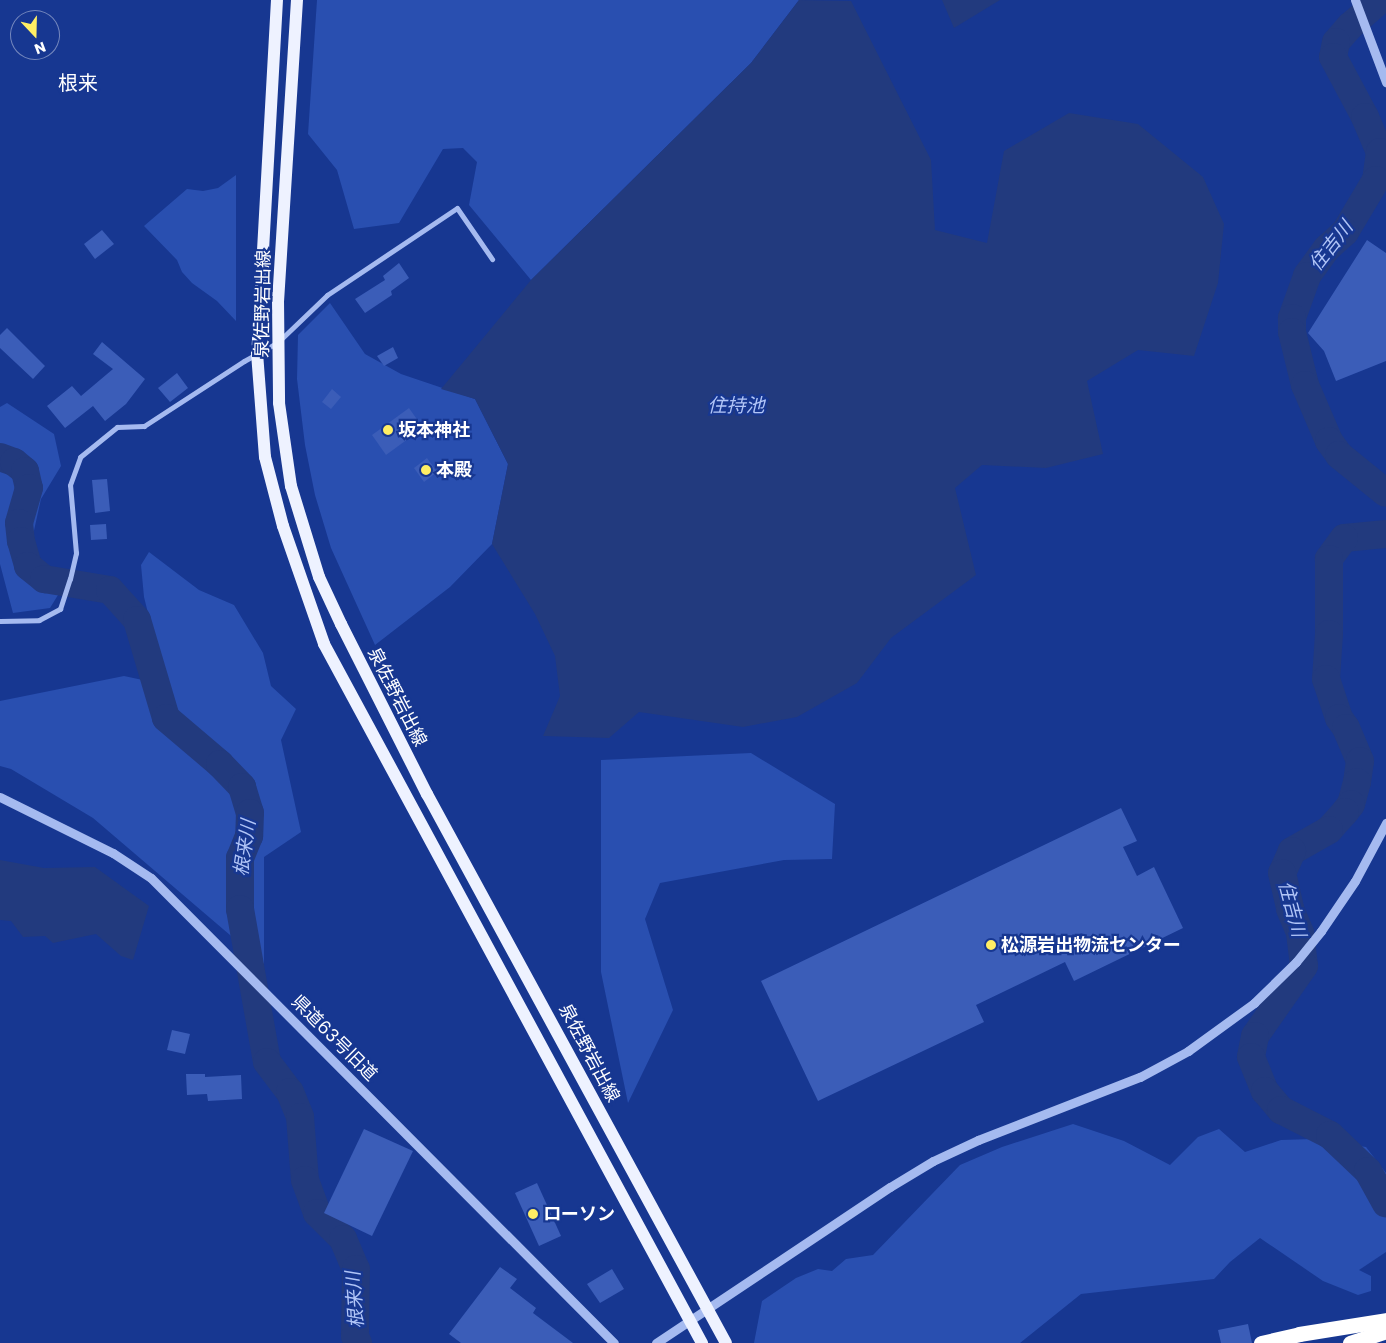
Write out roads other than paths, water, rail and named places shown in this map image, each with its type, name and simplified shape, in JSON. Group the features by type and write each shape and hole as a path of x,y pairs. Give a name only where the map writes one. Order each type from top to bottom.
{"highway":[{"path":"1261,1343 1315,1331 1386,1320"},
{"path":"1350,1343 1386,1331"}],"main road":[{"name":"泉佐野岩出線","path":"277,0 257,353 265,456 283,526 324,644 702,1343"},
{"name":"泉佐野岩出線","path":"297,0 278,300 280,403 291,486 319,577 427,794 726,1343"}],"street":[{"path":"1355,2 1386,82"},
{"path":"0,621 39,620 60,609 70,580 76,553 70,485 80,457 117,427 144,426 257,353 278,342 327,295 457,208 492,259"},
{"name":"県道63号旧道","path":"0,797 113,853 151,878 614,1343"},
{"path":"656,1343 890,1187 933,1161 978,1140 1140,1077 1188,1051 1254,1004 1296,962 1321,931 1355,882 1386,822"}],"water":[{"name":"住持池","path":"799,0 851,1 931,160 935,230 987,243 1004,151 1069,113 1138,124 1203,177 1224,224 1218,283 1194,356 1138,350 1087,381 1103,454 1046,468 982,465 955,488 976,575 891,638 857,683 797,717 743,727 639,712 609,738 543,736 560,696 555,656 535,614 492,544 508,464 475,399 441,389 531,280 751,63"},
{"path":"942,0 1000,0 954,28"},
{"path":"0,860 44,868 95,867 149,906 133,960 121,956 96,934 53,943 45,936 23,937 11,921 0,920"}],"waterway":[{"name":"住吉川","path":"1380,0 1350,26 1336,42 1333,57 1365,117 1380,152 1376,180 1345,232 1327,248 1307,276 1292,318 1292,332 1305,385 1329,441 1339,455 1386,493"},
{"name":"根来川","path":"0,457 14,462 25,471 29,488 19,523 21,541 28,566 44,579 110,590 137,620 166,718 220,764 242,787 250,813 249,836 240,858 240,909 267,1062 290,1092 300,1117 305,1180 317,1213 343,1239 356,1269 355,1336 358,1343"},
{"name":"住吉川","path":"1386,534 1344,538 1329,559 1329,634 1326,679 1339,718 1346,728 1360,761 1357,782 1351,804 1345,812 1329,830 1292,851 1282,873 1290,909 1300,933 1304,966 1255,1036 1251,1057 1265,1091 1281,1110 1330,1135 1368,1171 1386,1203"}],"place":[{"name":"坂本神社","path":"388,430"},
{"name":"本殿","path":"426,470"},
{"name":"松源岩出物流センター","path":"991,945"},
{"name":"ローソン","path":"533,1214"}],"district":[{"name":"根来","path":"78,83"}]}
